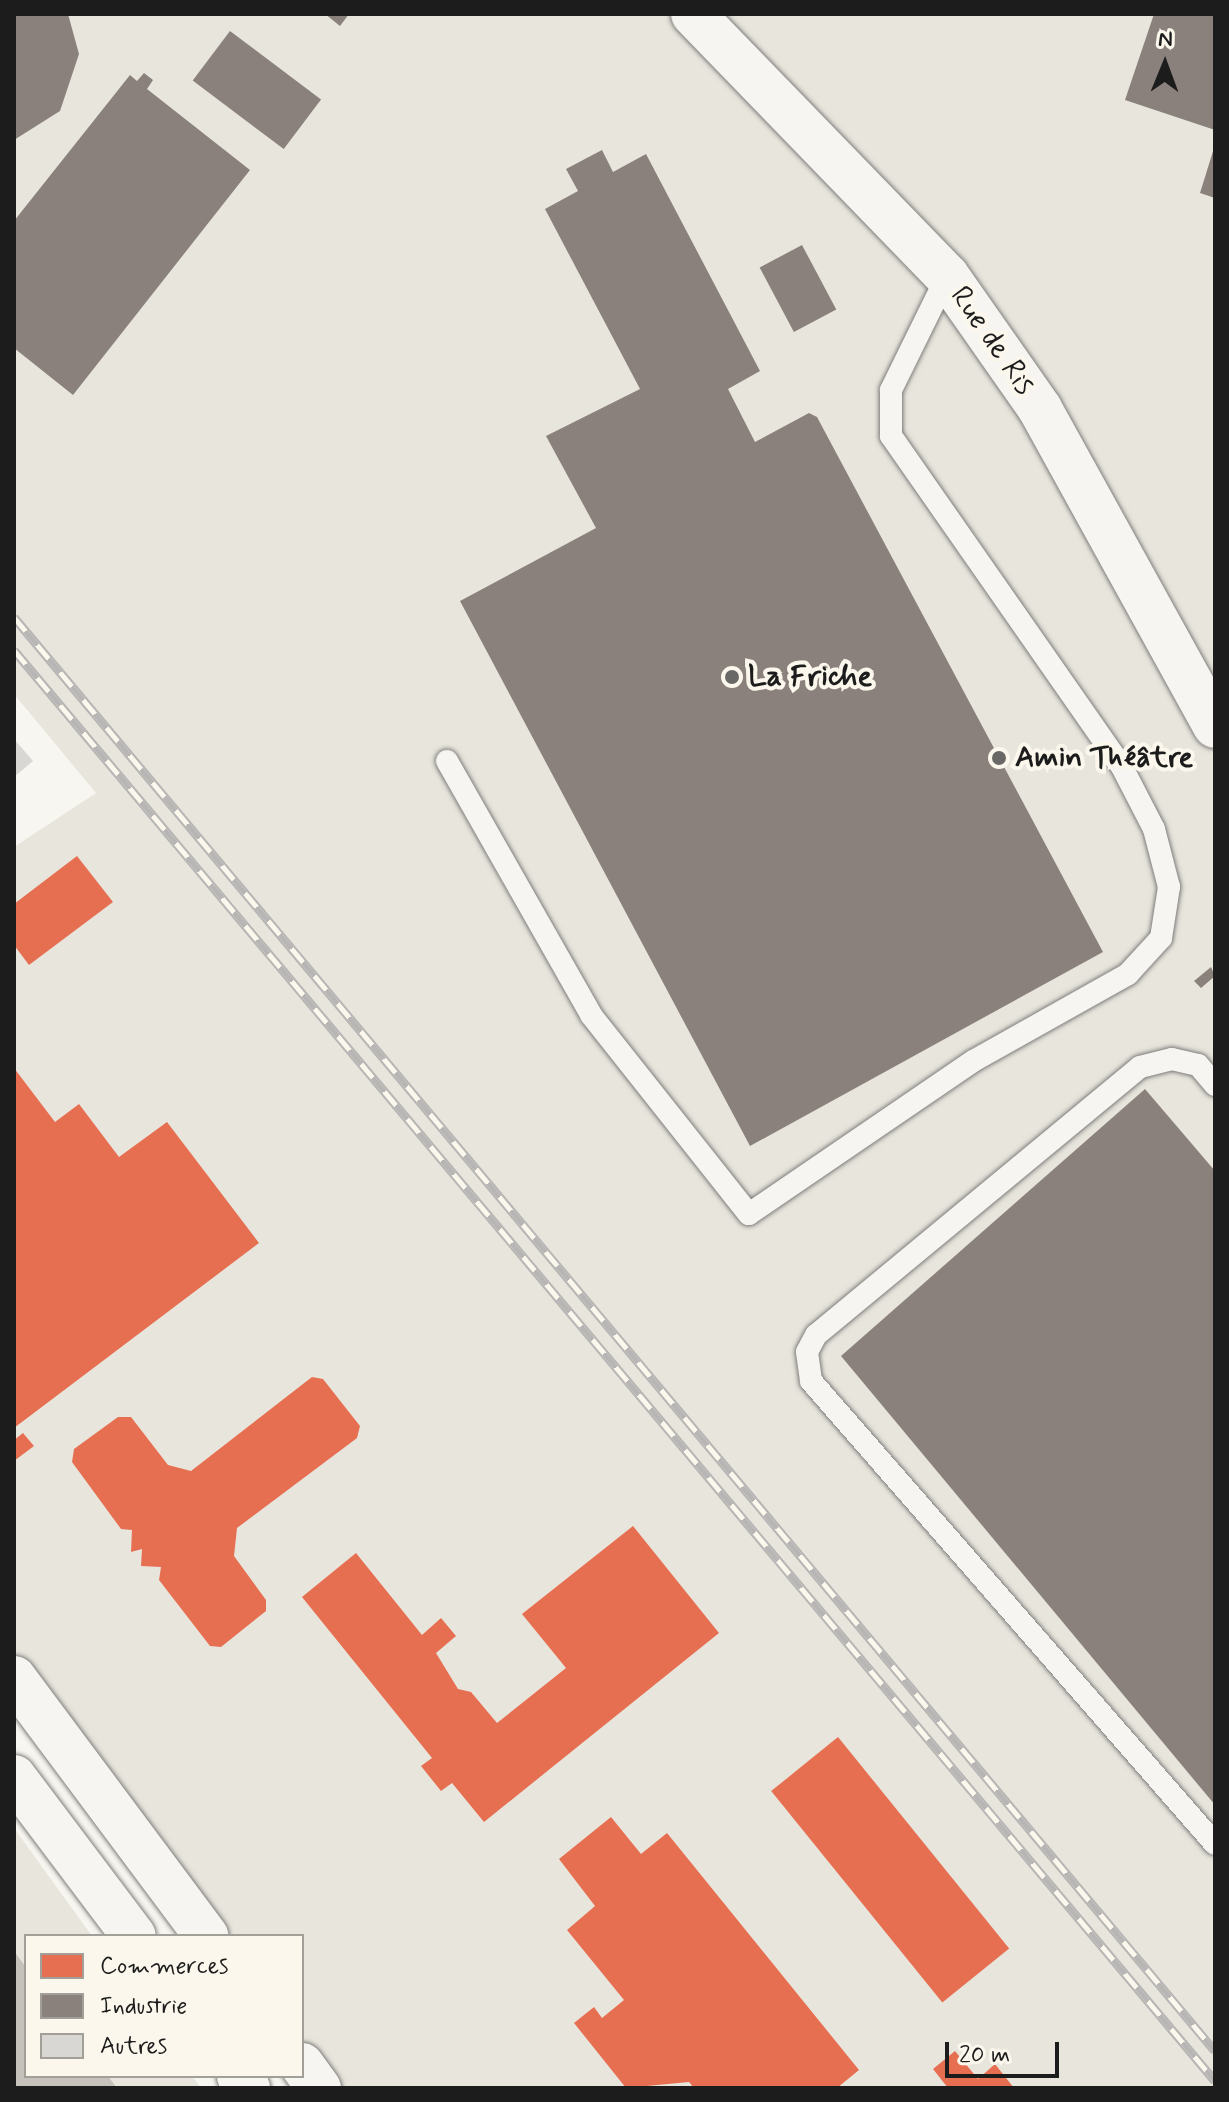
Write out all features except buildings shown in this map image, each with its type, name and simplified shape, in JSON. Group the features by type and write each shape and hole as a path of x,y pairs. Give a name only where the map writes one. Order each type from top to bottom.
{"main road":[{"name":"Rue de Ris","path":"693,14 947,276 1040,409 1215,726"},
{"path":"14,1678 205,1934"},
{"path":"14,1777 132,1934"},
{"path":"304,2068 319,2088"}],"lane":[{"path":"447,761 591,1015 749,1214 975,1060 1128,974 1161,938 1169,887 1154,829 1122,767 891,436 891,390 947,276"},
{"path":"1215,1085 1198,1065 1172,1059 1140,1067 816,1335 807,1352 811,1381 1215,1844"}],"shaded area":[{"path":"14,14 1215,14 1215,2088 319,2088 304,2068 304,1934 205,1934 14,1678 14,847 96,793 14,694"},
{"path":"14,1828 91,1934 24,1934 24,1964 14,1951"},
{"path":"14,1951 24,1964 24,2078 110,2078 117,2088 14,2088"},
{"path":"110,2078 194,2078 201,2088 117,2088"}],"railway":[{"path":"14,617 1215,2051"},
{"path":"14,650 1215,2081"}],"place":[{"name":"La Friche","path":"732,677"},
{"name":"Amin Théâtre","path":"999,758"}]}
